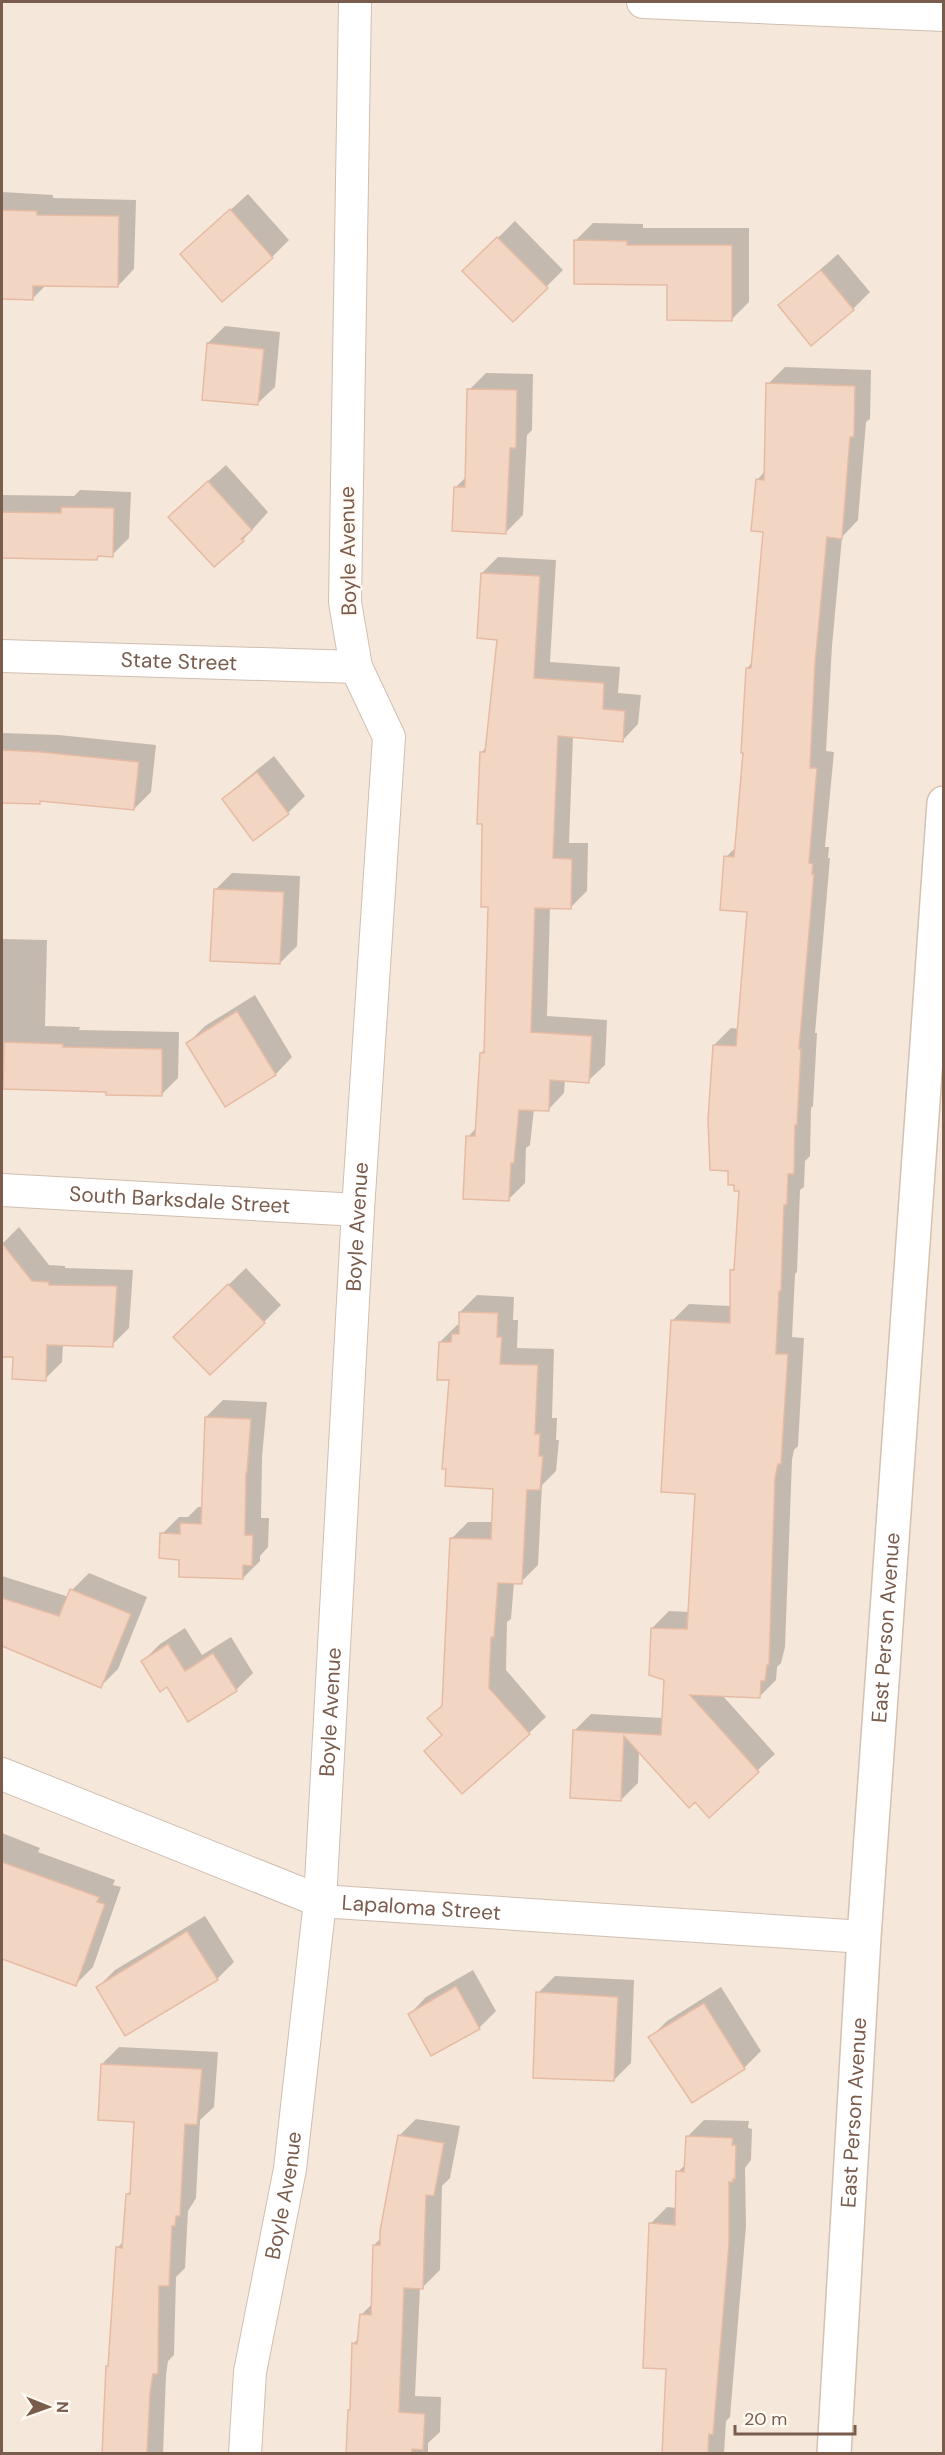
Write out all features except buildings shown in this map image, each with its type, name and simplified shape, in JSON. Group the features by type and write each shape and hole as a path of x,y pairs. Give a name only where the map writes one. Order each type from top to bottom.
{"main road":[{"name":"East Person Avenue","path":"834,2454 864,1937 944,803"}],"street":[{"name":"Boyle Avenue","path":"245,2454 250,2372 290,2169 320,1901 358,1210 389,737 356,667 345,602 355,2"},
{"path":"643,2 944,15"},
{"name":"State Street","path":"2,656 356,667"},
{"name":"South Barksdale Street","path":"2,1190 358,1210"},
{"name":"Lapaloma Street","path":"2,1774 320,1901 864,1937"}],"shaded area":[{"path":"2,2 943,2 943,2453 2,2453"}]}
